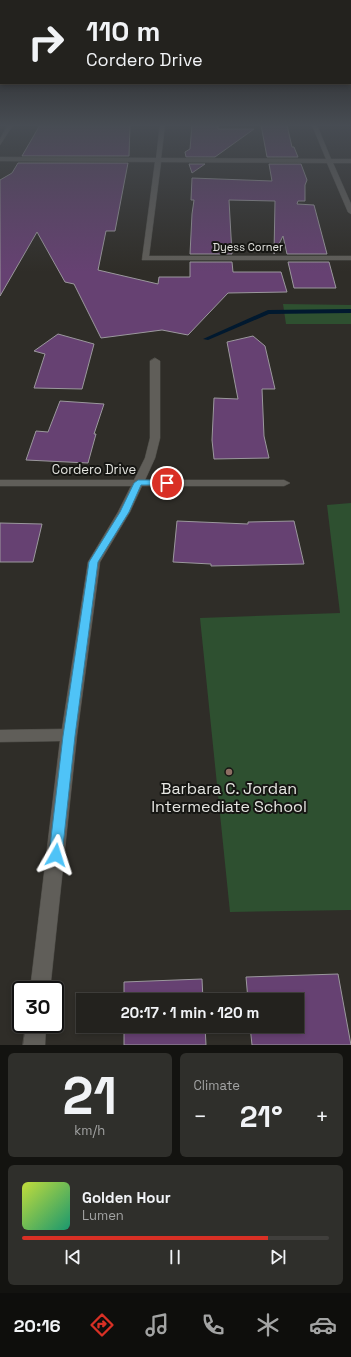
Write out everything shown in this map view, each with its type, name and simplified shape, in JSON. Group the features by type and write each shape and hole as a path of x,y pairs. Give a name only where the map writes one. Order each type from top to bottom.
{"street":[{"name":"Dyess Corner","path":"158,174 145,258 351,258"},
{"path":"335,174 351,212"},
{"path":"41,981 69,736 94,562 124,512 150,458 155,438 156,362"},
{"name":"Cordero Drive","path":"0,483 284,483"},
{"path":"0,736 69,736"},
{"path":"34,1045 35,1033"}],"green space":[{"path":"283,304 351,305 351,324 286,324"},
{"path":"351,503 351,910 230,912 200,618 340,613 327,505"}],"building":[{"path":"11,174 126,174 115,231 106,231 98,270 158,284 159,277 190,277 190,262 232,262 233,272 281,272 287,292 228,293 188,335 162,330 101,338 74,284 65,282 37,232 0,296 0,180"},
{"path":"271,174 305,174 307,180 305,185 305,201 298,201 297,204 314,205 327,254 287,254 283,236 274,254 275,201 229,200 232,254 190,254 194,200 191,200 192,178 272,181"},
{"path":"288,262 329,262 336,288 294,288"},
{"path":"58,334 94,344 82,389 34,388 45,354 34,351"},
{"path":"253,336 265,346 275,389 262,389 264,436 269,458 214,459 212,440 214,398 238,399 227,342"},
{"path":"60,401 104,404 94,434 96,434 88,463 26,460 36,431 48,432"},
{"path":"177,521 248,524 248,522 294,521 304,564 211,566 211,564 173,562"},
{"path":"0,523 42,524 33,562 0,562"},
{"path":"338,974 351,1045 252,1045 251,1033 304,1033 304,993 247,993 246,977"},
{"path":"202,979 203,993 124,993 124,982"},
{"path":"124,1033 205,1033 206,1045 124,1045"}],"waterway":[{"path":"206,339 268,312 351,311"}],"place":[{"name":"Barbara C. Jordan Intermediate School","path":"229,772"}],"route":[{"path":"56,855 69,736 94,562 124,512 138,483 167,483"}]}
